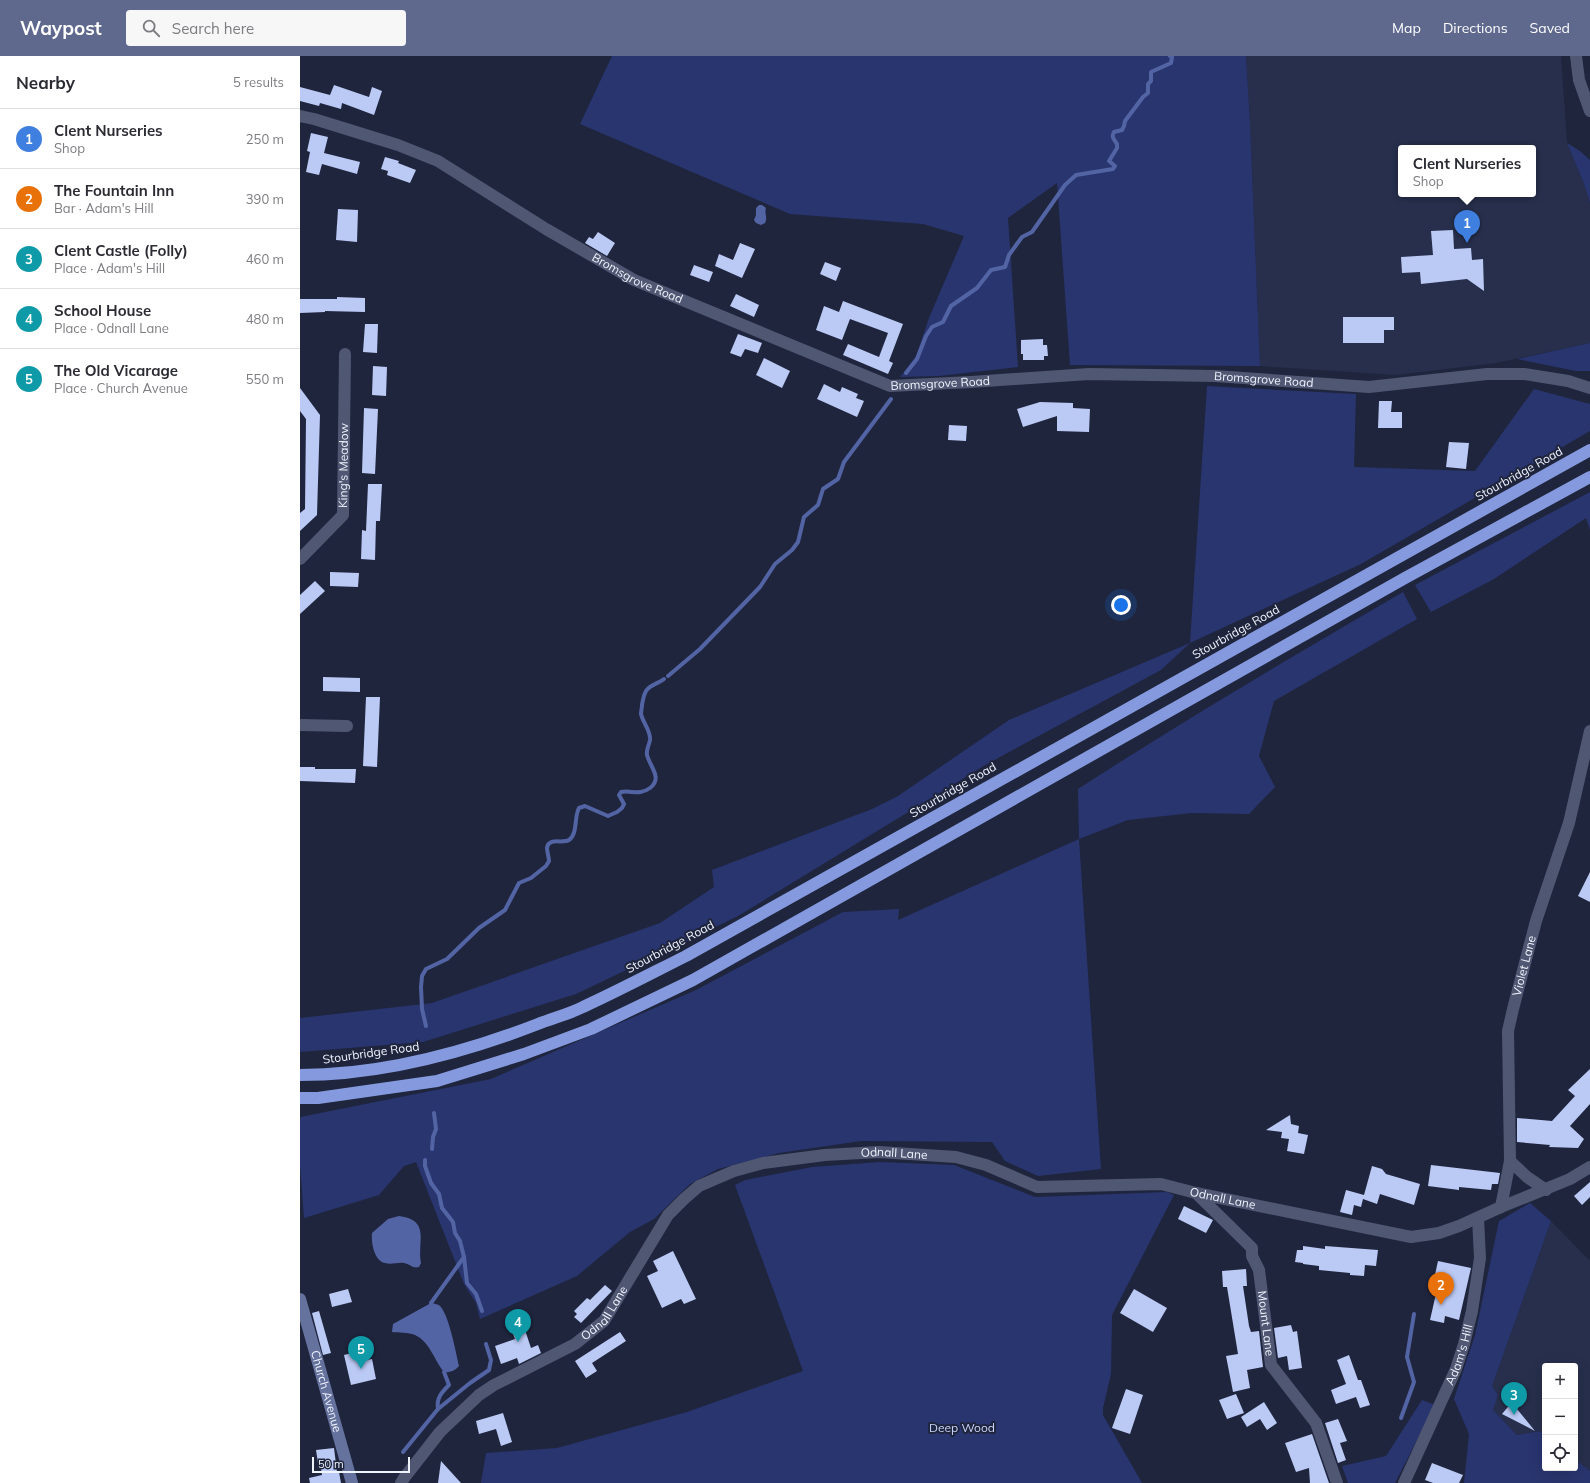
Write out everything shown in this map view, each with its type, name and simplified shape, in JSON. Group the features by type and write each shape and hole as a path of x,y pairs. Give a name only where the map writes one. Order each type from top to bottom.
{"highway":[{"name":"Stourbridge Road","path":"300,1075 318,1075 374,1068 428,1059 513,1034 582,1007 693,952 1590,450"},
{"path":"300,1098 318,1098 437,1081 517,1056 592,1029 688,983 1405,578 1590,477"}],"street":[{"path":"1576,56 1579,80 1590,111"},
{"name":"Bromsgrove Road","path":"300,116 398,145 438,161 546,229 634,280 890,386 1089,374 1216,376 1369,386 1488,374 1524,374 1568,381 1590,388"},
{"name":"King's Meadow","path":"300,559 343,515 346,354"},
{"path":"300,725 347,726"},
{"name":"Violet Lane","path":"1501,1207 1510,1161 1508,1032 1536,921 1569,823 1590,731"},
{"name":"Odnall Lane","path":"400,1481 440,1432 479,1395 494,1385 575,1344 604,1321 668,1215 684,1199 699,1186 734,1171 763,1163 825,1155 879,1152 956,1157 986,1164 1037,1187 1161,1184 1196,1193 1411,1237 1439,1233 1478,1218 1501,1207 1546,1190 1570,1179 1590,1167"},
{"path":"1510,1161 1527,1177 1546,1190"},
{"name":"Mount Lane","path":"1196,1193 1252,1248 1252,1256 1259,1270 1271,1365 1316,1422 1337,1483"},
{"name":"Adam's Hill","path":"1404,1483 1456,1369 1464,1344 1472,1310 1480,1258 1478,1218"},
{"name":"Church Avenue","path":"300,1299 352,1483"}],"shaded area":[{"path":"1246,56 1561,56 1567,143 1590,203 1590,343 1496,363 1396,375 1260,366"},
{"path":"759,205 766,208 766,221 761,225 756,223 754,220 756,208"},
{"path":"399,1216 409,1218 419,1227 421,1240 421,1263 419,1267 404,1263 390,1264 381,1262 374,1251 372,1233 388,1219"},
{"path":"1551,1221 1590,1261 1590,1471 1578,1461 1578,1363 1542,1363 1542,1433 1540,1431 1517,1435 1493,1410 1498,1395 1492,1386"},
{"path":"431,1303 439,1305 446,1317 452,1334 459,1366 450,1372 444,1372 428,1347 420,1338 409,1333 392,1332 393,1324"}],"green space":[{"path":"612,56 1246,56 1260,366 1070,365 1057,183 1008,218 1018,367 939,376 900,377 916,356 929,318 964,236 923,224 790,214 580,124"},
{"path":"1567,143 1580,151 1590,160 1590,203 1584,184"},
{"path":"1590,343 1590,371 1576,371 1517,359"},
{"path":"1207,386 1356,394 1354,467 1475,471 1534,389 1590,404 1590,431 1361,564 1190,643"},
{"path":"1590,492 1590,530 1586,518 1494,579 1431,612 1415,585"},
{"path":"1403,592 1417,619 1274,701 1259,756 1275,787 1249,814 1192,813 1128,820 1079,839 1078,789 1198,713"},
{"path":"1190,643 1161,670 987,764 738,916 576,994 423,1042 300,1052 300,1018 432,1003 660,923 714,887 712,870 872,809 898,796 1009,720"},
{"path":"1079,839 1101,1169 1038,1176 1005,1161 992,1142 861,1141 779,1153 718,1169 690,1184 654,1219 630,1232 577,1276 480,1319 476,1303 464,1284 416,1162 404,1166 379,1195 304,1218 300,1165 300,1117 491,1079 696,990 843,912 899,909 898,920"},
{"name":"Deep Wood","path":"880,1162 954,1165 1035,1197 1167,1192 1174,1195 1112,1315 1111,1374 1103,1408 1103,1415 1142,1483 481,1483 486,1453 557,1448 687,1412 803,1371 735,1185 745,1180 812,1167"},
{"path":"1530,1203 1551,1221 1492,1386 1498,1395 1493,1410 1517,1435 1540,1431 1542,1433 1542,1471 1578,1471 1578,1461 1590,1471 1590,1483 1464,1483 1469,1434 1454,1399 1475,1335 1499,1221"},
{"path":"1422,1400 1435,1405 1395,1483 1348,1483 1342,1466 1386,1456"}],"building":[{"path":"334,85 369,97 372,87 382,91 374,115 342,103 341,109 320,103 319,106 300,101 300,87 330,95"},
{"path":"311,133 328,137 324,153 360,162 357,174 322,164 319,175 306,172 310,152 307,151"},
{"path":"385,157 399,161 398,163 416,170 410,183 387,175 388,171 381,169"},
{"path":"338,209 358,210 357,242 336,240"},
{"path":"1453,230 1454,249 1471,248 1472,260 1483,259 1484,291 1467,279 1421,284 1420,272 1402,273 1401,257 1433,255 1431,231"},
{"path":"598,232 615,243 607,256 585,243 589,237 593,239"},
{"path":"740,243 755,249 742,278 715,266 719,254 733,260"},
{"path":"825,262 841,268 836,281 820,274"},
{"path":"694,265 713,272 709,282 690,275"},
{"path":"736,294 759,305 754,317 730,306"},
{"path":"337,297 365,298 365,312 325,311 300,313 300,299 337,299"},
{"path":"843,301 903,324 889,361 893,363 888,374 843,355 848,344 879,357 888,333 850,319 842,340 816,330 824,306 839,312"},
{"path":"1343,317 1394,317 1394,330 1384,330 1384,343 1343,343"},
{"path":"365,324 378,324 377,353 363,352"},
{"path":"738,334 762,343 758,353 745,349 741,357 730,353"},
{"path":"1043,339 1043,345 1047,345 1048,356 1044,356 1044,360 1023,360 1023,354 1021,354 1021,340"},
{"path":"764,358 790,371 782,388 756,375"},
{"path":"373,366 387,367 386,396 372,395"},
{"path":"824,384 840,392 842,387 858,394 856,398 864,401 857,417 817,399"},
{"path":"300,388 320,415 317,515 300,531 300,513 305,509 306,419 300,411"},
{"path":"1379,401 1392,401 1391,412 1402,412 1402,428 1378,428"},
{"path":"1040,402 1073,403 1073,408 1090,409 1089,432 1057,431 1057,416 1023,427 1017,409"},
{"path":"364,408 378,409 375,474 362,473"},
{"path":"949,425 967,426 966,441 948,440"},
{"path":"1449,442 1469,443 1466,469 1446,467"},
{"path":"368,484 382,484 380,521 376,521 375,560 361,559 362,530 366,531"},
{"path":"330,572 359,573 358,587 330,586"},
{"path":"315,581 325,591 300,614 300,595"},
{"path":"323,677 360,678 360,692 323,691"},
{"path":"366,697 380,697 377,767 363,766"},
{"path":"300,767 315,767 315,769 356,769 355,783 300,781"},
{"path":"1590,872 1590,902 1578,896"},
{"path":"1590,1069 1590,1104 1570,1126 1584,1139 1578,1148 1549,1147 1550,1145 1517,1142 1517,1118 1552,1121 1575,1096 1568,1090"},
{"path":"1290,1115 1291,1124 1299,1126 1298,1133 1308,1135 1304,1154 1287,1151 1289,1139 1281,1138 1282,1132 1266,1130"},
{"path":"1431,1165 1500,1173 1498,1184 1492,1184 1491,1190 1459,1187 1459,1190 1428,1186"},
{"path":"1372,1166 1382,1169 1386,1174 1420,1184 1414,1205 1380,1194 1377,1204 1363,1199 1361,1207 1354,1205 1352,1215 1340,1212 1346,1190 1364,1195"},
{"path":"1590,1182 1590,1197 1582,1205 1574,1196"},
{"path":"1184,1206 1213,1220 1206,1233 1178,1219"},
{"path":"1303,1246 1325,1249 1325,1246 1378,1250 1376,1266 1365,1265 1364,1276 1319,1270 1319,1266 1295,1262 1297,1250 1303,1250"},
{"path":"673,1251 696,1299 684,1304 681,1299 662,1308 647,1276 658,1271 653,1261"},
{"path":"1438,1261 1471,1268 1459,1320 1445,1316 1444,1323 1430,1320 1438,1285 1433,1284"},
{"path":"1246,1269 1247,1286 1243,1286 1249,1326 1251,1332 1259,1331 1263,1367 1247,1370 1250,1388 1233,1392 1226,1356 1238,1354 1227,1287 1223,1287 1222,1271"},
{"path":"605,1285 612,1291 581,1323 574,1317 577,1314 574,1311 587,1298 590,1300"},
{"path":"348,1289 352,1302 332,1307 329,1294"},
{"path":"1134,1289 1167,1308 1153,1332 1120,1313"},
{"path":"319,1311 331,1353 323,1355 312,1313"},
{"path":"523,1324 531,1348 538,1345 541,1353 519,1364 517,1358 501,1364 495,1346 515,1339 511,1329"},
{"path":"1291,1325 1293,1332 1297,1331 1302,1368 1289,1370 1287,1356 1278,1358 1274,1328"},
{"path":"620,1332 626,1341 592,1363 597,1371 586,1378 575,1361"},
{"path":"364,1350 367,1360 372,1359 376,1379 351,1385 344,1355"},
{"path":"1349,1355 1358,1380 1361,1380 1370,1405 1360,1408 1356,1397 1336,1404 1331,1390 1346,1384 1337,1360"},
{"path":"1126,1389 1143,1395 1130,1434 1112,1428"},
{"path":"1236,1394 1244,1413 1227,1419 1219,1400"},
{"path":"1264,1402 1277,1423 1267,1430 1260,1419 1247,1427 1241,1417"},
{"path":"1512,1402 1517,1409 1535,1431 1502,1414"},
{"path":"503,1413 512,1442 501,1446 496,1429 479,1434 476,1421"},
{"path":"1338,1419 1347,1441 1340,1443 1346,1460 1338,1463 1325,1423"},
{"path":"1312,1434 1329,1483 1310,1483 1309,1468 1296,1472 1285,1443"},
{"path":"334,1448 337,1472 339,1472 341,1483 310,1483 309,1478 322,1475 316,1450"},
{"path":"441,1461 461,1483 438,1483"},
{"path":"1432,1463 1463,1475 1459,1483 1433,1483 1425,1480"}],"waterway":[{"path":"906,373 917,359 926,336 932,327 943,322 951,306 977,288 991,270 1005,267 1009,255 1022,237 1032,232 1065,185 1076,175 1113,169 1115,166 1109,161 1117,148 1117,144 1113,137 1114,132 1122,130 1125,121 1143,97 1148,93 1148,84 1151,81 1151,72 1171,63 1172,57 1170,56"},
{"path":"668,676 700,649 760,587 775,564 792,550 798,542 804,517 818,505 823,489 838,479 844,462 891,399"},
{"path":"426,1026 422,1009 421,987 422,976 426,969 447,959 479,928 505,910 519,883 531,878 546,866 549,861 547,850 548,845 553,842 566,841 572,837 574,834 579,808 585,806 608,816 622,808 624,804 619,795 621,792 642,792 654,784 656,776 647,755 650,737 641,713 643,698 646,691 664,679"},
{"path":"432,1149 433,1137 436,1129 434,1113"},
{"path":"425,1160 425,1166 431,1183 439,1194 442,1208 453,1222 455,1233 460,1241 464,1257 467,1283 476,1294 482,1311"},
{"path":"431,1303 464,1257"},
{"path":"1401,1418 1414,1382 1407,1357 1414,1314"},
{"path":"403,1452 438,1409 470,1383 489,1370 491,1360 486,1344"},
{"path":"438,1409 439,1398 449,1385 444,1372"}],"place":[{"name":"Clent Nurseries","path":"1467,243"},
{"name":"The Fountain Inn","path":"1441,1305"},
{"name":"School House","path":"518,1342"},
{"name":"The Old Vicarage","path":"361,1369"},
{"name":"Clent Castle (Folly)","path":"1514,1415"}]}
